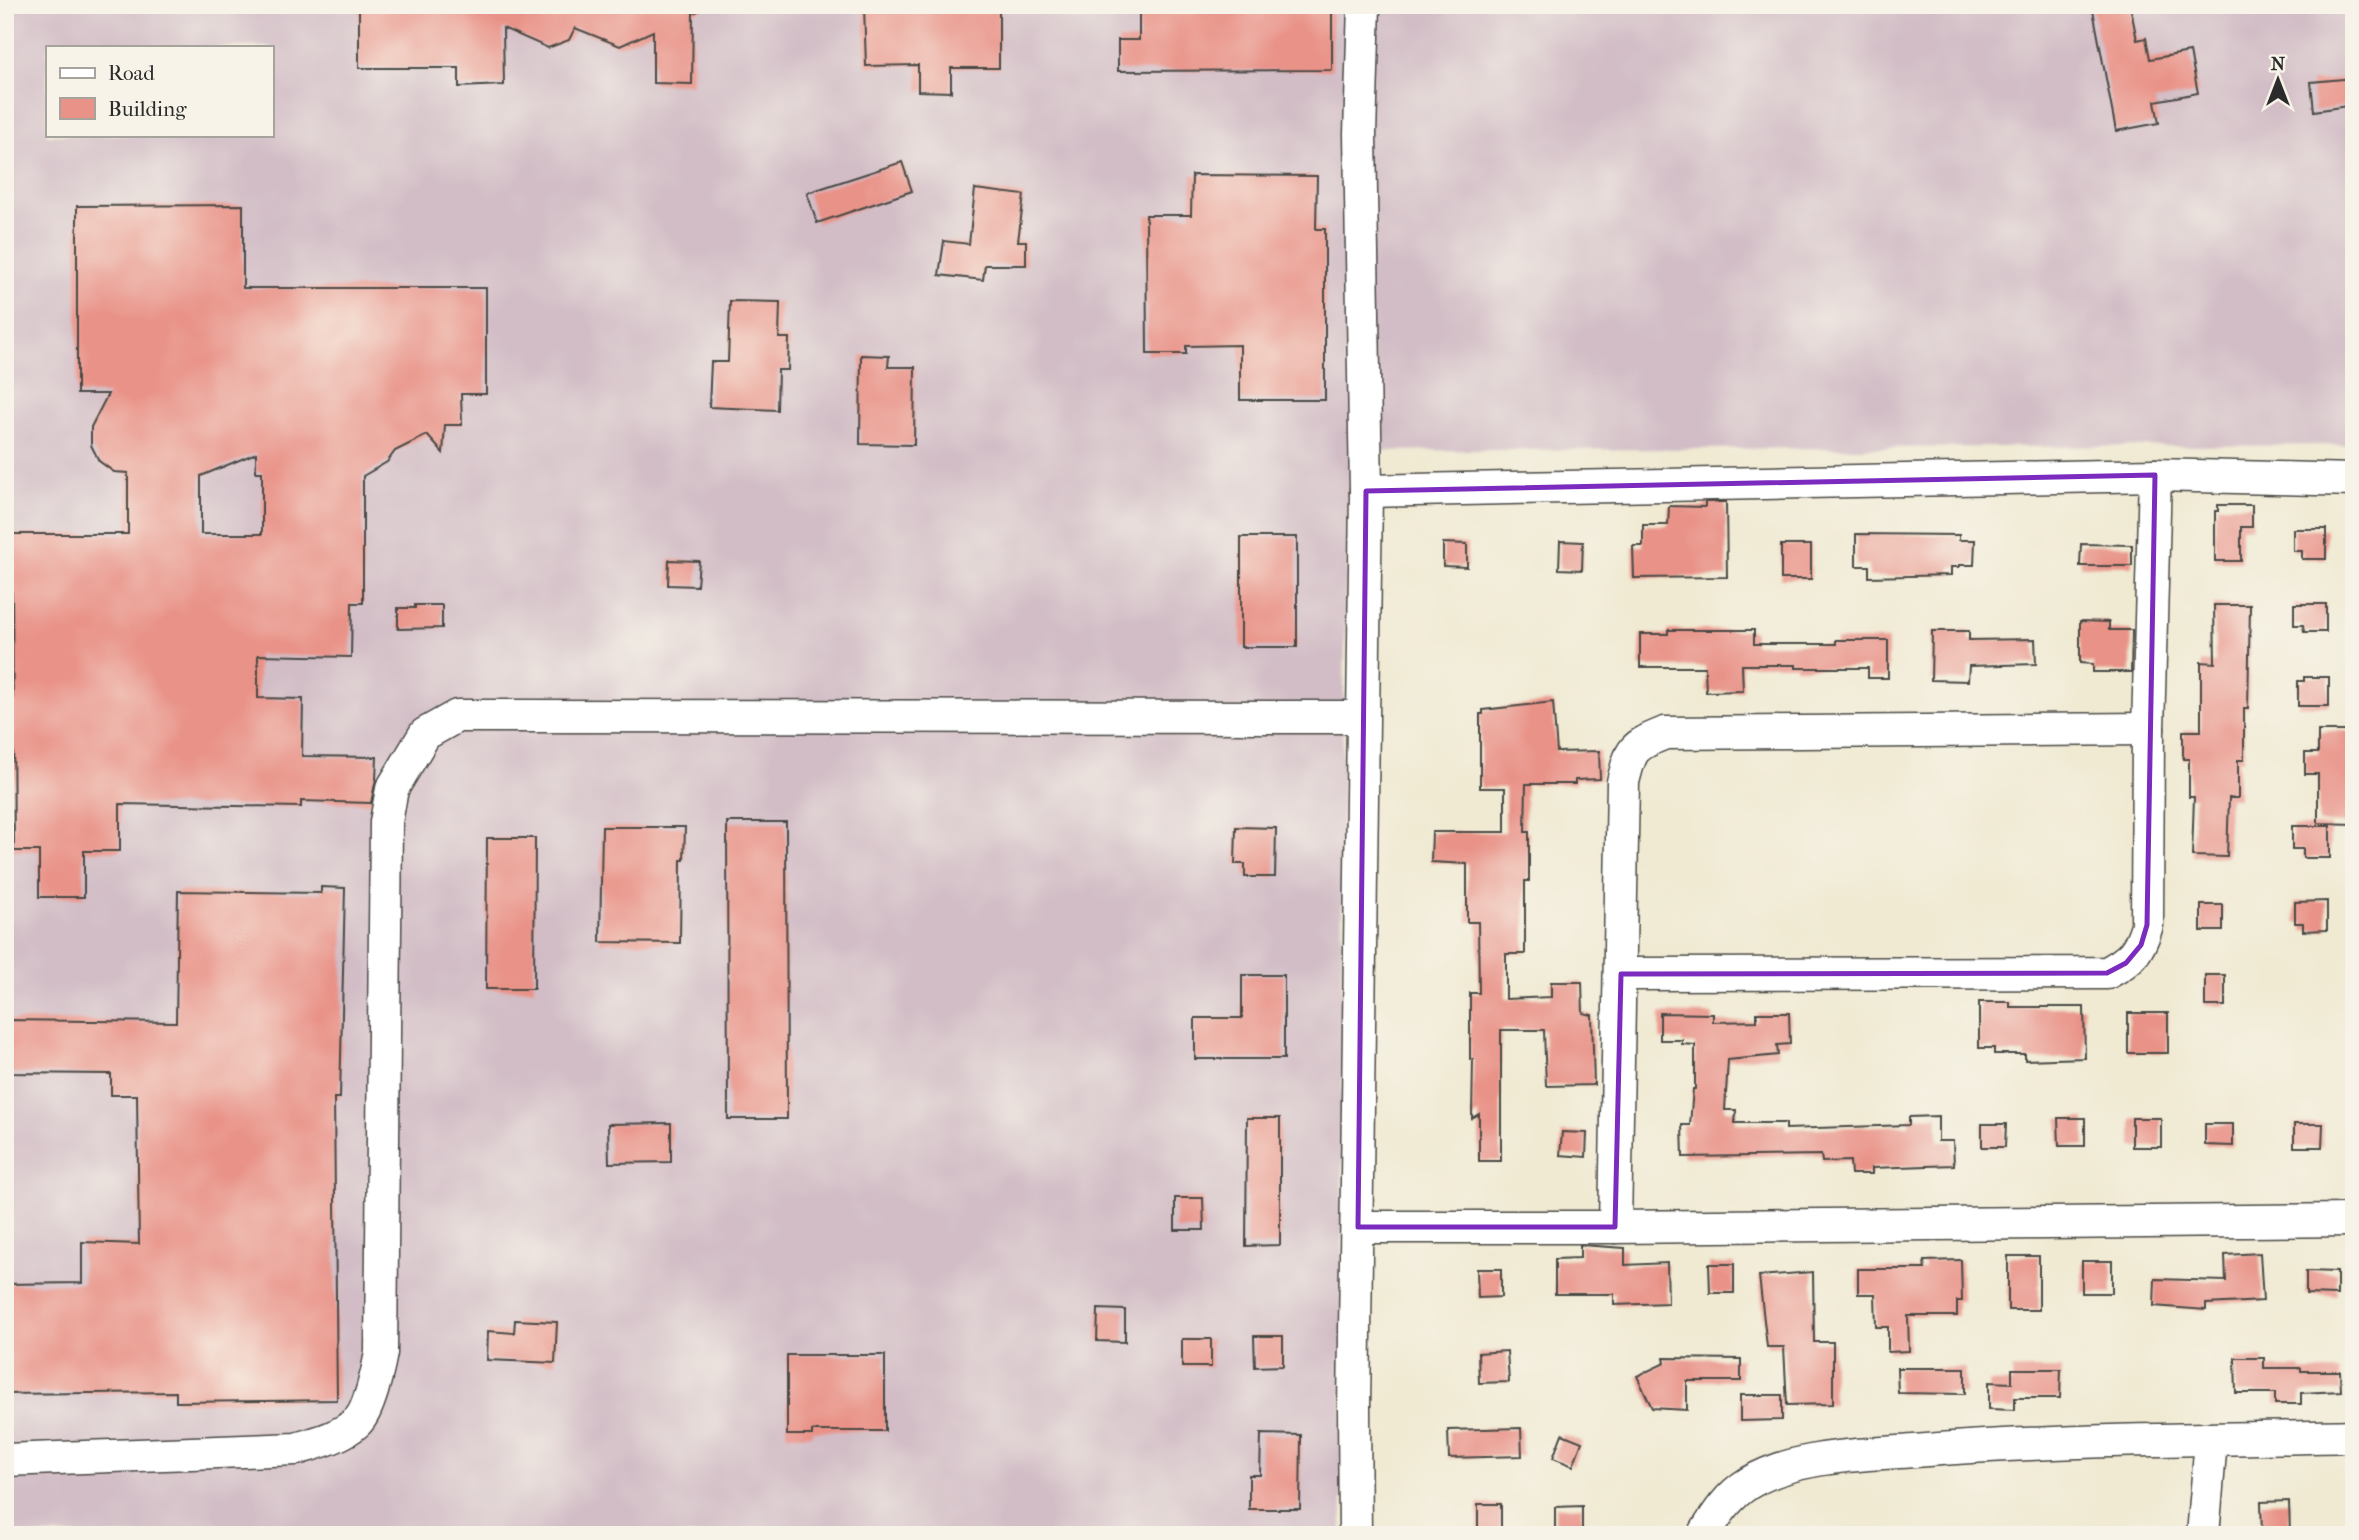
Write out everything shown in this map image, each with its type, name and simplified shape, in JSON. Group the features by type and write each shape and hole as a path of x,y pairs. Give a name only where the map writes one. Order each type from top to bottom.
{"street":[{"path":"1355,1535 1366,491 1360,134 1364,5"},
{"path":"1366,491 2155,475 2354,480"},
{"path":"1620,974 2107,974 2126,963 2141,945 2147,925 2148,729 2155,475"},
{"path":"5,1460 296,1449 330,1438 359,1421 374,1387 381,1353 386,822 392,789 425,734 457,716 1362,717"},
{"path":"1615,1227 1623,782 1629,755 1642,742 1665,733 2148,729"},
{"path":"1357,1227 2354,1220"},
{"path":"1704,1535 1718,1511 1749,1484 1796,1465 1834,1457 1975,1446 2354,1436"},
{"path":"2203,1535 2211,1440"}],"highlighted area":[{"path":"2155,475 2147,925 2141,945 2126,963 2107,973 1621,974 1615,1227 1358,1227 1366,491"}],"shaded area":[{"path":"5,5 2354,5 2354,445 1350,451 1342,768 1342,1535 5,1535"}],"building":[{"path":"359,5 712,5 693,13 692,84 653,83 653,31 620,46 575,28 569,40 548,48 503,28 504,85 459,87 459,68 359,68"},
{"path":"864,5 999,5 999,68 951,68 951,92 918,91 918,65 866,66"},
{"path":"1139,5 1332,5 1332,70 1118,71 1118,40 1139,40"},
{"path":"2092,5 2130,5 2137,40 2146,38 2150,59 2190,52 2198,93 2155,101 2159,123 2116,131"},
{"path":"2354,78 2354,105 2314,111 2311,82"},
{"path":"902,162 912,191 817,223 807,193"},
{"path":"1192,175 1317,176 1316,229 1325,229 1325,400 1240,400 1240,345 1186,346 1186,354 1147,354 1146,215 1191,215"},
{"path":"975,189 1024,195 1018,241 1026,241 1026,265 985,265 983,280 939,275 944,241 969,244"},
{"path":"243,205 243,288 486,288 486,394 461,394 462,425 445,425 443,453 427,435 395,451 387,462 363,476 363,603 352,603 351,657 258,655 258,698 303,699 302,756 377,757 371,803 301,801 301,807 120,804 120,851 84,851 84,897 39,897 39,851 14,851 12,593 5,593 5,534 128,534 128,473 114,472 99,461 91,445 91,427 108,394 77,394 77,206","holes":["256,453 256,472 262,472 262,534 201,534 201,476"]},
{"path":"730,301 780,302 779,338 789,338 788,370 778,370 777,410 709,407 711,362 728,362"},
{"path":"861,355 889,356 888,367 915,367 914,445 860,444"},
{"path":"1705,502 1726,502 1727,577 1634,578 1633,546 1643,546 1643,525 1668,525 1669,506 1705,507"},
{"path":"2218,505 2252,505 2252,527 2241,527 2241,561 2215,561 2215,511 2218,511"},
{"path":"2293,529 2326,529 2326,559 2302,559 2302,551 2293,551"},
{"path":"1856,534 1959,535 1959,540 1975,540 1974,565 1951,567 1951,575 1869,577 1869,566 1856,566"},
{"path":"1241,537 1297,537 1297,647 1241,647"},
{"path":"1560,541 1583,542 1582,570 1559,569"},
{"path":"1443,543 1467,544 1467,567 1443,566"},
{"path":"2081,544 2132,545 2132,566 2080,566"},
{"path":"1781,545 1811,545 1811,579 1781,579"},
{"path":"669,560 699,561 697,586 668,585"},
{"path":"2294,604 2326,604 2326,632 2304,632 2303,625 2294,625"},
{"path":"415,605 442,605 442,628 398,629 398,608 415,608"},
{"path":"2214,605 2250,605 2244,760 2238,760 2238,798 2229,798 2227,857 2192,856 2194,797 2189,797 2189,759 2183,759 2183,731 2201,731 2201,662 2215,663"},
{"path":"2080,621 2109,622 2109,630 2132,630 2131,672 2093,672 2093,664 2080,663"},
{"path":"1668,630 1754,630 1754,644 1836,644 1836,640 1888,640 1888,678 1868,678 1868,668 1742,665 1743,691 1706,692 1705,667 1640,667 1640,634 1668,634"},
{"path":"1932,631 1969,631 1969,640 2035,639 2036,664 1969,666 1968,681 1931,680"},
{"path":"2304,677 2329,677 2329,706 2298,706 2298,681 2304,681"},
{"path":"1553,702 1557,752 1599,751 1600,779 1575,780 1575,784 1526,784 1525,832 1529,832 1529,881 1525,881 1525,954 1506,954 1506,999 1551,997 1551,982 1582,982 1583,1013 1592,1015 1594,1085 1546,1086 1544,1030 1501,1030 1501,1161 1479,1161 1479,1114 1472,1118 1473,1059 1470,1059 1470,993 1479,993 1478,922 1467,922 1467,864 1431,862 1432,832 1505,832 1505,788 1480,788 1480,714 1483,714 1483,710"},
{"path":"2318,731 2353,731 2354,824 2318,823 2318,774 2305,774 2305,753 2318,753"},
{"path":"727,822 786,822 787,1119 728,1119"},
{"path":"2292,826 2330,826 2330,858 2303,858 2303,849 2292,849"},
{"path":"602,827 685,827 684,860 681,860 680,943 600,942"},
{"path":"1236,827 1276,828 1275,877 1245,877 1245,864 1235,864"},
{"path":"487,838 535,838 534,989 486,989"},
{"path":"321,887 345,888 340,1098 334,1098 337,1400 176,1402 176,1392 5,1394 5,1284 82,1283 82,1242 139,1244 137,1095 111,1095 111,1074 5,1073 5,1020 176,1022 178,891 321,893"},
{"path":"2327,901 2327,930 2303,931 2303,923 2295,923 2295,902"},
{"path":"2201,905 2223,905 2223,931 2201,931"},
{"path":"1242,975 1284,975 1284,1059 1195,1059 1195,1018 1242,1018"},
{"path":"2205,975 2225,975 2225,1006 2205,1006"},
{"path":"1979,1002 2010,1002 2010,1007 2084,1007 2085,1058 2025,1060 2025,1054 1994,1054 1994,1048 1979,1048"},
{"path":"1660,1013 1713,1014 1713,1022 1757,1021 1757,1013 1789,1013 1790,1044 1777,1045 1778,1055 1728,1060 1725,1110 1736,1110 1735,1123 1786,1123 1786,1129 1909,1125 1909,1117 1938,1116 1938,1141 1953,1141 1954,1165 1872,1168 1872,1174 1851,1174 1850,1161 1822,1162 1821,1155 1683,1157 1682,1125 1690,1125 1695,1089 1695,1045 1682,1044 1682,1040 1660,1040"},
{"path":"2128,1013 2168,1013 2168,1053 2128,1053"},
{"path":"1247,1118 1280,1118 1280,1245 1246,1246"},
{"path":"2058,1118 2085,1118 2085,1146 2059,1146"},
{"path":"2132,1118 2161,1118 2161,1147 2132,1147"},
{"path":"671,1123 671,1162 609,1163 608,1124"},
{"path":"1982,1124 2006,1124 2005,1147 1982,1147"},
{"path":"2205,1124 2233,1124 2233,1146 2205,1145"},
{"path":"2294,1124 2323,1124 2322,1147 2294,1147"},
{"path":"1562,1132 1587,1133 1586,1157 1560,1155"},
{"path":"1175,1198 1203,1198 1204,1230 1175,1230"},
{"path":"1580,1245 1625,1248 1625,1265 1667,1263 1668,1303 1614,1305 1614,1294 1555,1294 1555,1259 1580,1258"},
{"path":"2260,1253 2263,1301 2206,1304 2206,1310 2154,1306 2155,1279 2226,1281 2225,1255"},
{"path":"2008,1256 2039,1256 2039,1310 2008,1310"},
{"path":"1961,1260 1962,1301 1957,1301 1957,1316 1908,1316 1909,1351 1888,1352 1888,1327 1876,1327 1875,1294 1858,1294 1858,1269 1925,1269 1924,1261"},
{"path":"2082,1261 2112,1261 2112,1293 2082,1293"},
{"path":"1709,1264 1734,1264 1734,1293 1710,1293"},
{"path":"1477,1269 1501,1269 1501,1297 1478,1298"},
{"path":"2306,1271 2337,1272 2337,1295 2306,1294"},
{"path":"1813,1272 1814,1342 1833,1342 1833,1404 1787,1405 1784,1347 1767,1347 1759,1276"},
{"path":"1098,1309 1125,1310 1125,1342 1097,1341"},
{"path":"515,1320 557,1322 555,1363 487,1360 488,1331 514,1333"},
{"path":"1254,1336 1283,1336 1283,1366 1255,1367"},
{"path":"1182,1339 1211,1339 1211,1367 1182,1367"},
{"path":"1507,1351 1509,1382 1479,1383 1478,1353"},
{"path":"787,1355 885,1355 885,1431 812,1431 812,1435 787,1435"},
{"path":"1664,1358 1741,1359 1741,1381 1687,1381 1687,1410 1652,1408 1637,1376 1665,1363"},
{"path":"2235,1358 2264,1358 2264,1368 2340,1371 2341,1391 2301,1393 2301,1404 2275,1404 2275,1393 2236,1393"},
{"path":"1897,1368 1965,1368 1965,1394 1898,1393"},
{"path":"2012,1369 2061,1369 2060,1398 2015,1398 2015,1410 1989,1409 1989,1382 2012,1383"},
{"path":"1740,1395 1782,1395 1782,1420 1740,1421"},
{"path":"1521,1428 1522,1456 1449,1458 1448,1430"},
{"path":"1261,1434 1301,1435 1300,1509 1249,1509 1249,1475 1260,1475"},
{"path":"1562,1434 1582,1442 1573,1466 1553,1458"},
{"path":"2289,1501 2290,1534 2262,1534 2261,1502"},
{"path":"1478,1504 1501,1504 1501,1535 1478,1535"},
{"path":"1582,1506 1582,1531 1555,1531 1555,1507"}]}
